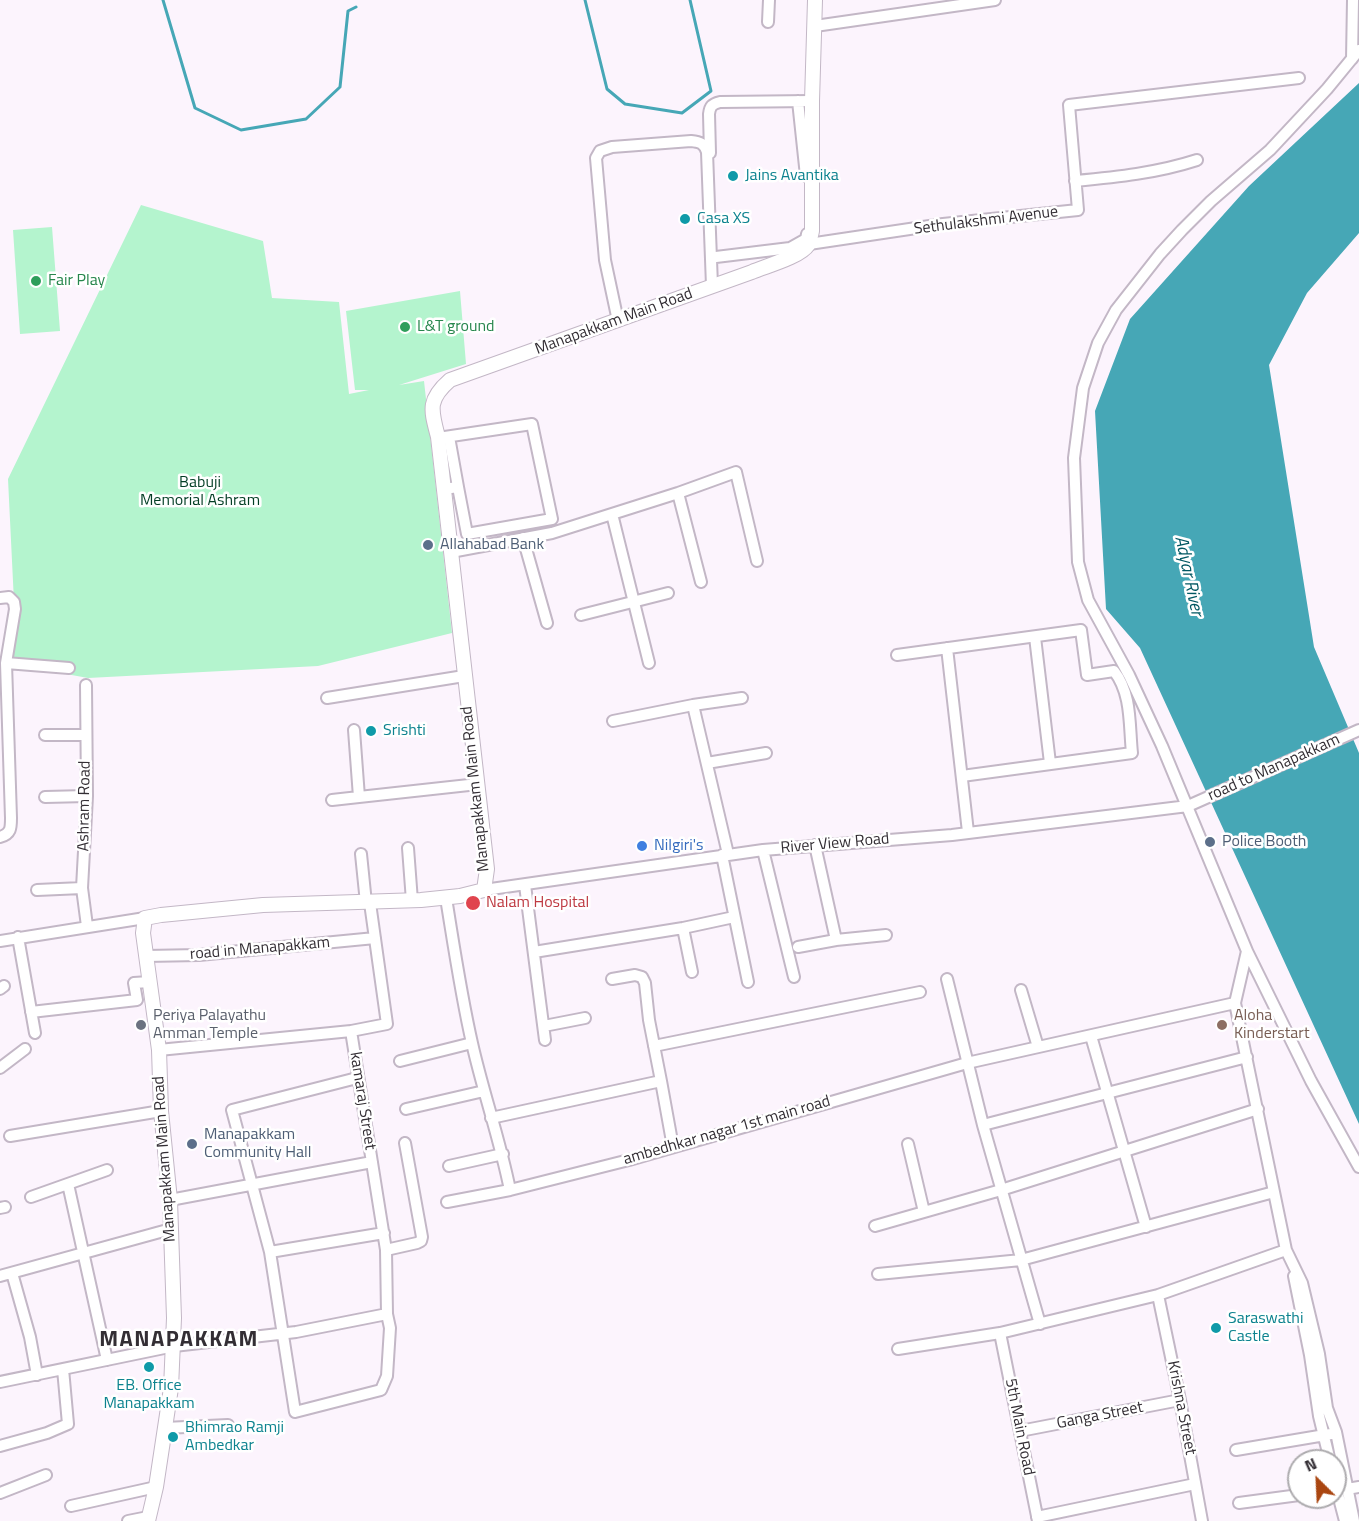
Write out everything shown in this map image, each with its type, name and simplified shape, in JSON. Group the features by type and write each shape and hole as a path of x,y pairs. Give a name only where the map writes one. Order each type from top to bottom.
{"main road":[{"path":"808,244 812,231 805,101 815,26 815,0"},
{"name":"Manapakkam Main Road","path":"148,1519 156,1487 165,1428 174,1346 170,1200 161,1111 159,1050 143,933 145,918 263,905 412,901 460,897 484,890 487,869 444,489 443,437 432,413 432,399 450,380 784,260 808,244"}],"street":[{"path":"768,22 769,0"},
{"path":"815,26 995,0"},
{"path":"1352,59 1353,0"},
{"path":"1359,50 1327,89 1270,150 1211,201 1160,254 1116,310 1098,343 1083,388 1074,458 1078,562 1088,600 1129,675 1188,806 1247,951 1311,1081 1359,1167"},
{"name":"Sethulakshmi Avenue","path":"808,244 943,224 1078,210 1069,105 1299,78"},
{"path":"715,285 710,108 713,104 720,102 805,101 808,203 806,239 790,248 716,257"},
{"path":"618,321 605,260 596,159 600,151 612,147 691,141 704,145 707,152 715,285"},
{"path":"1075,181 1141,174 1170,169 1197,160"},
{"path":"532,424 552,519 467,534 458,487 443,437 532,424"},
{"path":"451,552 552,533 736,472 757,561"},
{"path":"444,489 458,487"},
{"path":"678,493 701,582"},
{"path":"612,514 649,663"},
{"path":"524,538 547,623"},
{"path":"581,615 668,593"},
{"path":"0,598 9,597 14,602 15,609 6,663 11,818 8,834 0,837"},
{"path":"897,655 1081,630 1087,675 1114,671 1126,690 1132,753 962,776"},
{"path":"1035,636 1050,763"},
{"path":"946,648 968,832"},
{"path":"6,663 69,668"},
{"path":"327,698 464,676"},
{"name":"Ashram Road","path":"86,685 87,796 82,888 87,926"},
{"path":"613,721 742,698"},
{"path":"693,705 707,763 748,982"},
{"path":"354,730 359,797"},
{"name":"road to Manapakkam","path":"1188,806 1357,731"},
{"path":"45,735 86,735"},
{"path":"707,763 766,753"},
{"path":"332,800 478,784"},
{"path":"45,797 87,796"},
{"name":"River View Road","path":"484,890 763,850 968,832 1188,806"},
{"path":"815,845 836,940"},
{"path":"408,848 412,901"},
{"path":"763,850 794,977"},
{"name":"kamaraj Street","path":"281,1334 295,1412 381,1390 387,1376 390,1328 387,1314 386,1250 351,1031 387,1024 361,854"},
{"path":"525,885 545,1040"},
{"path":"37,890 82,888"},
{"path":"446,898 460,987 472,1043 491,1118 503,1154 510,1190"},
{"path":"534,952 683,928 734,917"},
{"path":"0,941 145,918"},
{"path":"683,928 692,972"},
{"path":"798,947 836,940 886,935"},
{"path":"18,937 35,1033"},
{"name":"road in Manapakkam","path":"146,956 199,955 375,938"},
{"path":"1247,951 1235,1003 1286,1250 1302,1283 1314,1355 1337,1449"},
{"path":"612,979 635,975 642,977 645,983 673,1147"},
{"path":"947,980 983,1125 1040,1324"},
{"path":"31,1012 137,1000 134,983 149,982"},
{"path":"1021,990 1038,1047"},
{"path":"654,1046 920,992"},
{"name":"ambedhkar nagar 1st main road","path":"447,1202 510,1190 629,1160 967,1063 1235,1003"},
{"path":"544,1026 585,1018"},
{"path":"159,1050 351,1031"},
{"path":"1091,1036 1146,1227"},
{"path":"400,1061 472,1043"},
{"path":"0,1068 25,1049"},
{"path":"983,1125 1246,1057"},
{"path":"281,1334 270,1252 232,1110 357,1078"},
{"path":"491,1118 661,1081"},
{"path":"406,1109 484,1090"},
{"path":"875,1226 1001,1190 1258,1109"},
{"path":"10,1136 161,1111"},
{"path":"386,1250 417,1243 422,1237 405,1143"},
{"path":"908,1144 924,1212"},
{"path":"448,1166 503,1154"},
{"path":"170,1200 372,1162"},
{"path":"31,1197 107,1170"},
{"path":"68,1184 107,1360"},
{"path":"878,1274 1021,1260 1274,1192"},
{"path":"0,1276 171,1229"},
{"path":"270,1252 384,1233"},
{"path":"898,1349 1000,1333 1158,1295 1286,1250"},
{"path":"12,1273 30,1337 37,1375"},
{"name":"Krishna Street","path":"1158,1295 1202,1521"},
{"path":"0,1382 174,1346 281,1334 387,1314"},
{"name":"5th Main Road","path":"1000,1333 1037,1519"},
{"path":"1314,1355 1316,1402 1327,1449"},
{"path":"0,1446 47,1433 68,1424 63,1369"},
{"name":"Ganga Street","path":"1020,1431 1180,1400"},
{"path":"165,1428 228,1425"},
{"path":"1236,1450 1324,1436 1335,1432"},
{"path":"0,1493 46,1475"},
{"path":"1037,1519 1195,1484"},
{"path":"71,1506 156,1487"},
{"path":"1239,1503 1287,1497"},
{"path":"1347,1500 1354,1521"},
{"path":"128,1521 148,1519"}],"green space":[{"name":"Babuji Memorial Ashram","path":"141,205 263,241 272,298 339,302 349,394 369,390 355,390 346,311 460,291 466,364 399,385 424,381 452,633 318,666 88,678 6,663 14,602 8,479"},
{"name":"Fair Play","path":"52,227 60,331 20,334 13,230"}],"water":[{"name":"Adyar River","path":"1359,83 1359,233 1307,293 1269,365 1314,647 1359,753 1359,1124 1140,648 1106,609 1095,411 1130,319 1249,186"}],"waterway":[{"path":"163,0 195,108 241,130 306,119 340,87 348,11 356,7"},
{"path":"585,0 607,89 625,104 682,113 711,91 690,0"}],"place":[{"name":"Jains Avantika","path":"733,176"},
{"name":"Casa XS","path":"685,219"},
{"name":"Fair Play","path":"36,281"},
{"name":"L&T ground","path":"405,327"},
{"name":"Allahabad Bank","path":"428,545"},
{"name":"Srishti","path":"371,731"},
{"name":"Police Booth","path":"1210,842"},
{"name":"Nilgiri's","path":"642,846"},
{"name":"Nalam Hospital","path":"473,903"},
{"name":"Periya Palayathu Amman Temple","path":"141,1025"},
{"name":"Aloha Kinderstart","path":"1222,1025"},
{"name":"Manapakkam Community Hall","path":"192,1144"},
{"name":"Saraswathi Castle","path":"1216,1328"},
{"name":"EB. Office Manapakkam","path":"149,1367"},
{"name":"Bhimrao Ramji Ambedkar","path":"173,1437"}],"district":[{"name":"MANAPAKKAM","path":"179,1341"}]}
